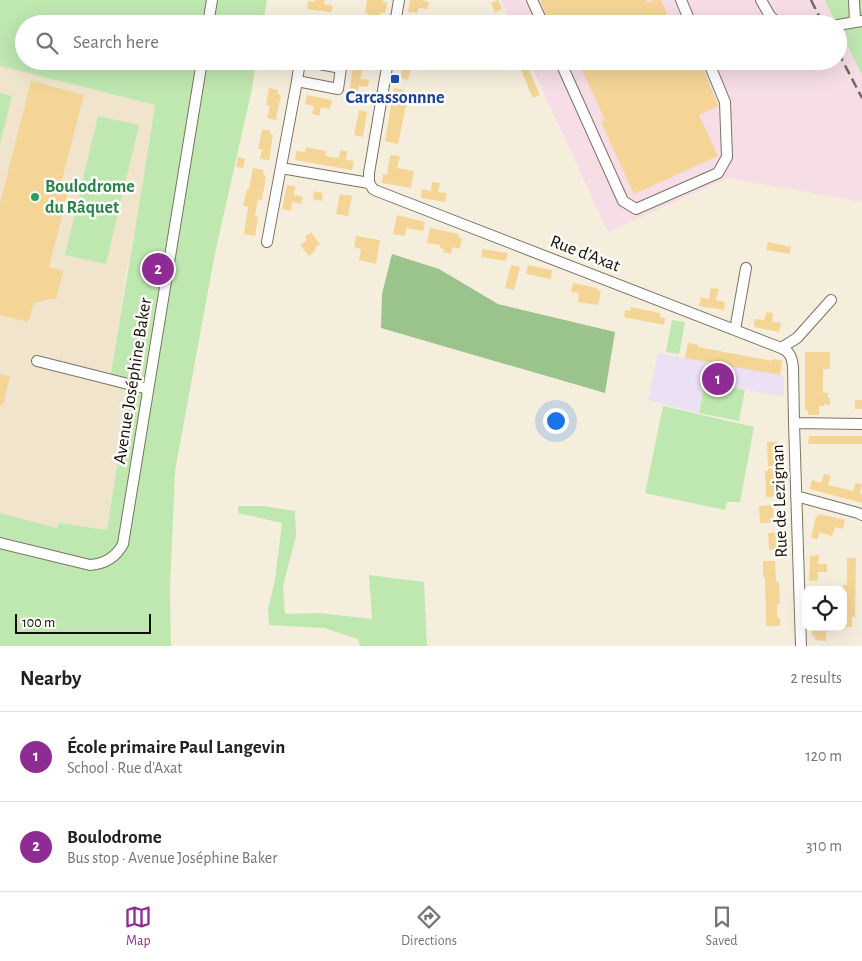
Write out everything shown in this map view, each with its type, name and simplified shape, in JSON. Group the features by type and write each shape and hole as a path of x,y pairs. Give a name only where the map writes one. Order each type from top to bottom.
{"street":[{"path":"210,15 212,0"},
{"path":"397,15 400,0"},
{"path":"532,0 538,15"},
{"path":"681,0 687,15"},
{"path":"760,0 769,15"},
{"path":"854,0 859,22"},
{"name":"Avenue Joséphine Baker","path":"0,543 94,565 103,563 111,558 118,552 124,540 201,70"},
{"path":"267,242 300,70"},
{"path":"297,82 338,89 341,70"},
{"path":"281,168 368,183 386,70"},
{"path":"564,70 623,201 636,210 718,174 727,157 726,102 712,70"},
{"name":"Rue d'Axat","path":"368,183 377,191 782,348 790,355"},
{"path":"734,330 746,268"},
{"path":"782,348 797,338 831,300"},
{"name":"Rue de Lezignan","path":"790,355 793,367 801,646"},
{"path":"37,361 148,388"},
{"path":"794,423 862,424"},
{"path":"796,496 862,515"}],"shaded area":[{"path":"501,0 862,0 862,202 728,178 608,232 533,70 847,70 847,15 508,15"},
{"path":"0,66 155,105 109,385 129,391 107,530 59,523 57,528 0,513"},
{"path":"688,343 698,345 698,347 772,361 773,359 782,361 780,375 784,376 784,397 705,382 699,413 648,400 658,353 685,358"}],"green space":[{"path":"0,0 267,0 264,15 15,15 15,70 0,66"},
{"path":"825,0 862,0 862,75 847,45 847,15 832,15"},
{"path":"16,70 255,70 215,253 175,471 170,590 171,646 0,646 0,513 57,528 59,523 107,530 129,391 109,385 155,105"},
{"path":"0,93 12,96 0,144"},
{"path":"98,116 139,125 106,264 65,255"},
{"path":"392,254 439,269 498,304 615,332 605,393 381,328 382,294"},
{"path":"672,320 685,322 679,354 666,352"},
{"path":"705,382 745,390 739,421 699,413"},
{"path":"663,406 754,427 740,502 727,502 725,510 645,493"},
{"path":"238,506 263,506 295,511 296,536 283,586 285,614 319,613 372,619 369,575 424,582 427,646 360,646 358,639 324,628 269,625 268,609 275,580 282,523 238,513"}],"building":[{"path":"315,0 325,0 324,4 333,6 331,12 307,9 308,1 315,2"},
{"path":"367,0 383,0 383,2 387,2 385,13 369,15 365,13"},
{"path":"410,0 429,2 427,9 419,8 417,13 408,12"},
{"path":"498,0 502,9 495,12 491,3"},
{"path":"540,0 646,0 648,3 653,0 661,0 668,15 546,15"},
{"path":"353,70 362,70 360,79 369,80 368,87 359,86 357,94 349,93"},
{"path":"402,70 411,70 408,80 401,78"},
{"path":"521,70 529,70 540,95 533,98"},
{"path":"582,70 704,70 718,106 699,115 718,156 634,194 601,122 605,120"},
{"name":"Boulodrome du Râquet","path":"31,81 84,95 60,187 69,189 49,267 63,271 56,299 34,303 28,322 0,315 0,204"},
{"path":"269,88 278,90 277,94 281,95 276,120 267,118 270,106 266,105"},
{"path":"394,88 404,90 403,95 408,96 398,144 385,141"},
{"path":"307,95 332,100 330,109 321,107 319,116 312,114 314,106 305,104"},
{"path":"359,110 367,112 363,137 354,135"},
{"path":"262,129 271,131 270,134 273,135 269,160 260,159 262,149 258,149"},
{"path":"306,147 326,151 325,156 339,158 340,150 347,151 346,160 354,161 352,170 295,160 296,151 305,152"},
{"path":"390,155 400,156 397,168 414,171 411,188 382,183 383,174 387,175"},
{"path":"238,157 245,159 243,168 236,167"},
{"path":"253,168 264,170 263,175 266,176 262,200 258,199 255,216 258,217 255,236 244,234 248,207 243,206"},
{"path":"432,182 440,183 438,192 447,193 445,202 421,198 422,189 431,191"},
{"path":"287,185 295,186 294,195 303,197 301,204 292,202 291,211 282,209"},
{"path":"314,191 323,193 322,201 313,199"},
{"path":"340,194 352,196 348,216 336,214"},
{"path":"397,215 425,222 423,231 406,228 405,236 393,234"},
{"path":"430,228 459,234 458,237 462,238 460,249 452,247 451,254 443,252 444,249 440,248 440,245 427,243"},
{"path":"311,232 320,244 309,256 300,245 307,240 305,237"},
{"path":"356,236 380,240 376,264 359,260 361,249 354,247"},
{"path":"768,242 791,247 790,254 766,250"},
{"path":"483,249 508,253 506,261 481,257"},
{"path":"511,265 520,267 514,290 505,288"},
{"path":"528,265 552,270 551,279 526,274"},
{"path":"573,283 597,288 597,291 601,291 598,305 578,302 579,293 571,292"},
{"path":"711,288 719,289 716,300 725,302 724,310 699,306 701,297 709,299"},
{"path":"631,307 660,313 660,317 665,318 664,325 624,317 625,310 630,311"},
{"path":"766,312 773,313 772,322 781,323 779,332 754,327 755,319 764,320"},
{"path":"688,343 698,345 698,347 772,361 773,359 782,361 780,375 685,358"},
{"path":"805,352 830,352 830,369 823,369 823,393 828,393 830,405 824,404 824,406 819,406 819,415 808,415 808,410 805,410"},
{"path":"0,374 10,376 3,405 0,405"},
{"path":"855,400 862,400 862,409 855,409"},
{"path":"809,436 862,436 862,444 808,444"},
{"path":"767,442 778,442 780,466 768,466"},
{"path":"768,468 782,472 782,480 779,480 780,496 766,497 765,471 768,471"},
{"path":"824,474 831,476 828,485 853,491 856,483 862,484 860,493 862,494 862,503 810,489 812,480 821,483"},
{"path":"773,505 774,523 760,523 759,506"},
{"path":"819,514 845,520 843,529 835,527 832,536 819,532 818,539 811,538 816,516 818,517"},
{"path":"768,533 780,533 781,549 769,550"},
{"path":"819,555 818,564 827,564 827,572 818,572 818,580 809,581 810,556"},
{"path":"847,558 856,558 855,617 852,617 852,627 847,627 847,586 843,585 847,585"},
{"path":"763,561 775,561 776,582 779,582 780,604 777,604 777,618 780,618 780,626 766,626"},
{"path":"812,631 826,631 826,641 815,640 815,636 812,636"}],"railway":[{"path":"811,0 818,15"},
{"path":"847,69 862,98"}],"place":[{"name":"Carcassonnne","path":"395,79"},
{"name":"Boulodrome du Râquet","path":"35,197"},
{"name":"Boulodrome","path":"158,269"},
{"name":"École primaire Paul Langevin","path":"718,379"}]}
